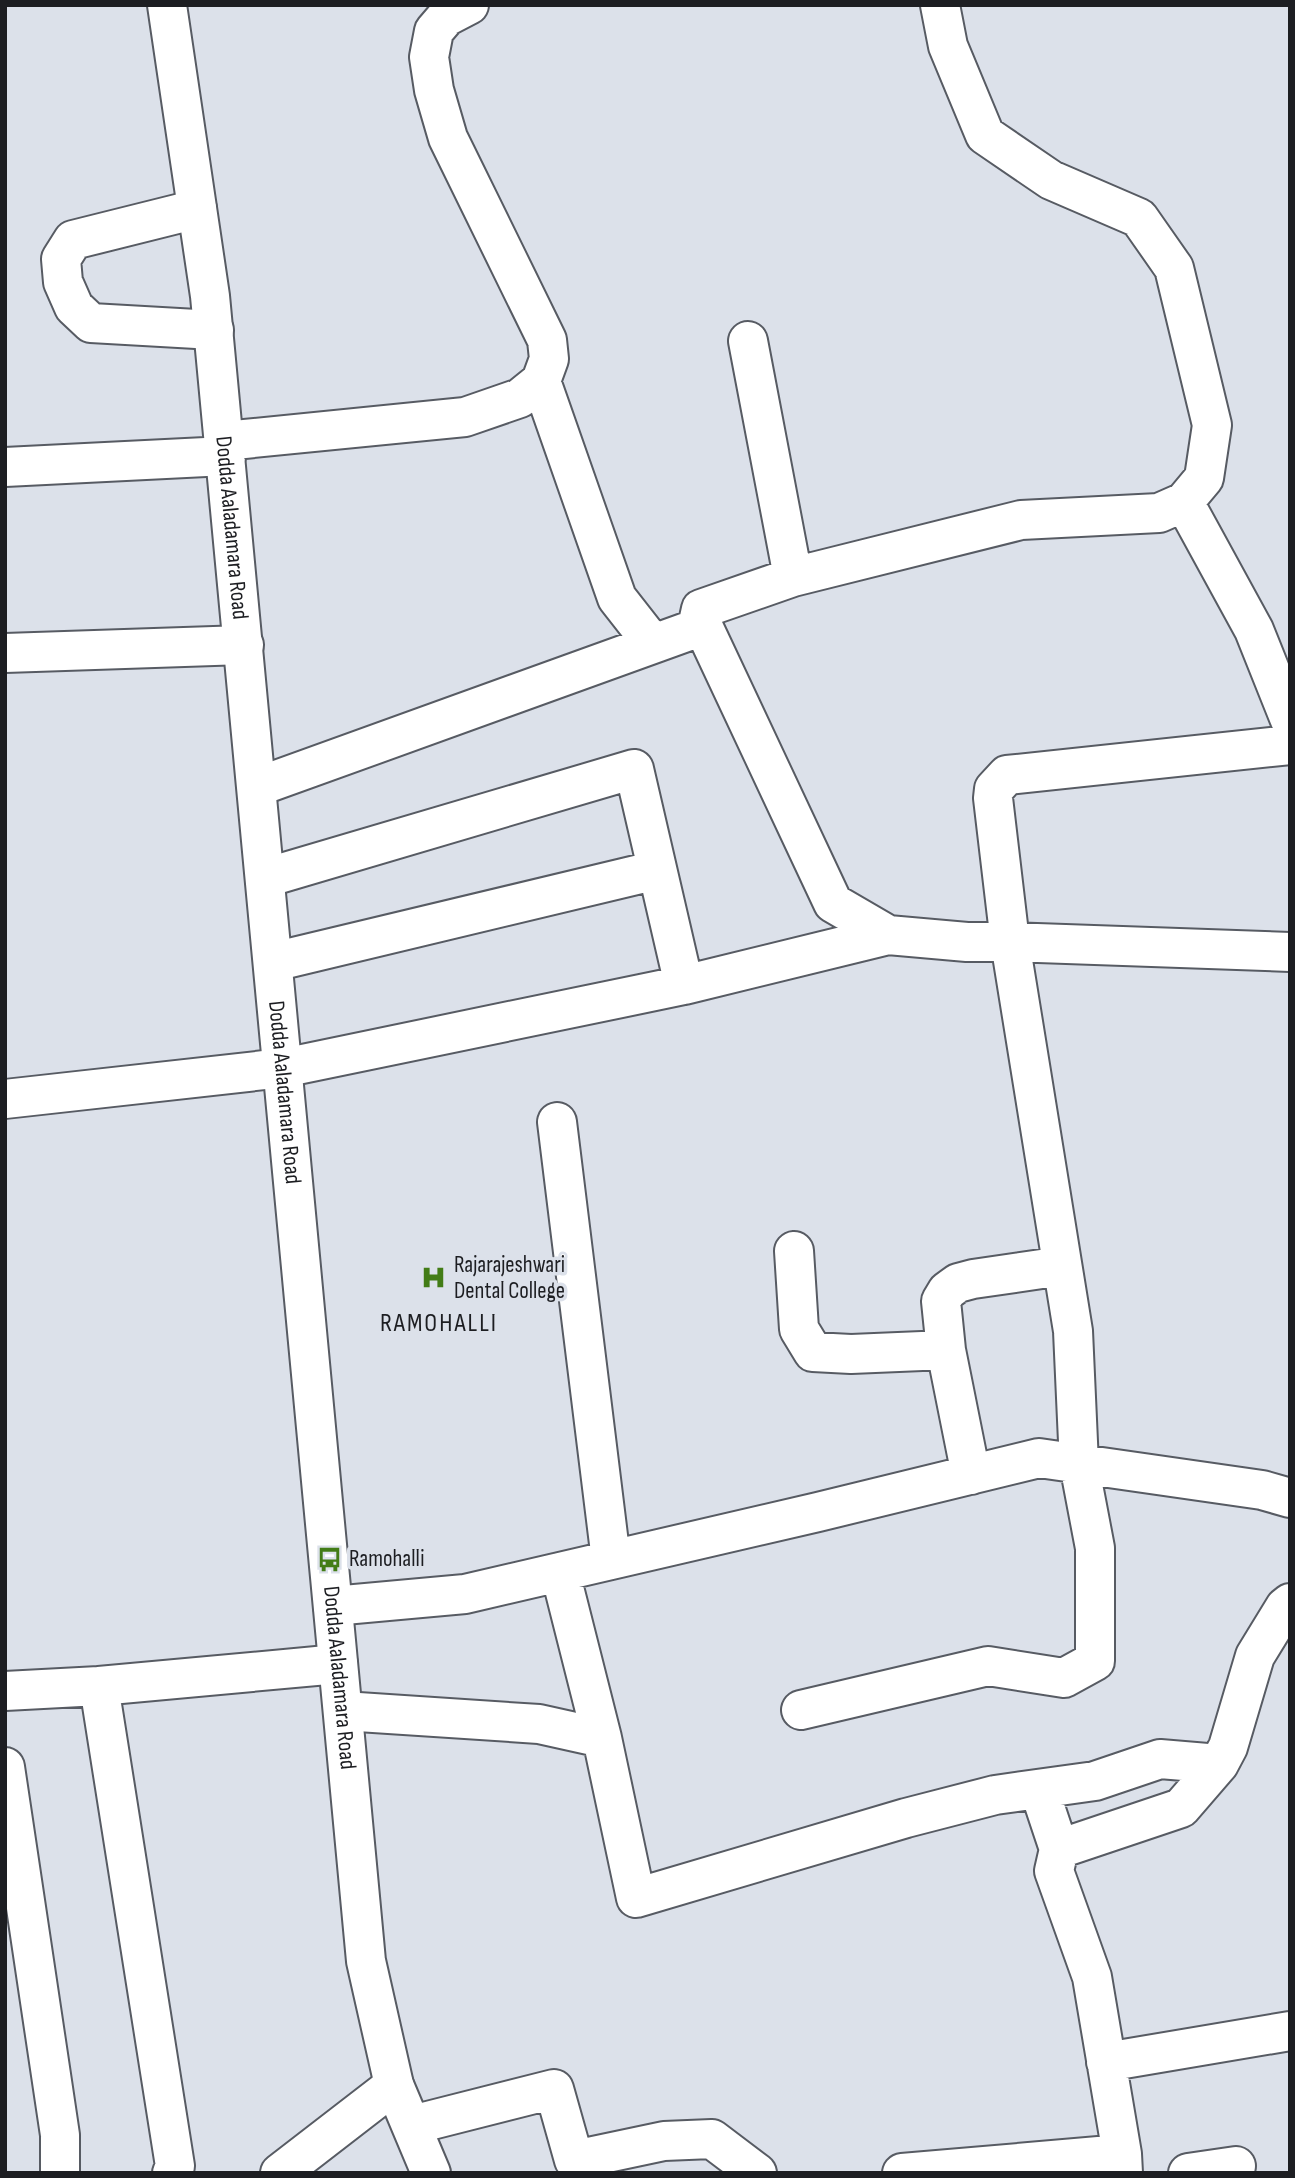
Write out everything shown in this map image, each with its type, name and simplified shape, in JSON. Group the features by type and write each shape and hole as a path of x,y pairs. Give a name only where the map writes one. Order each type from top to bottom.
{"street":[{"name":"Dodda Aaladamara Road","path":"167,5 214,330 366,1961 394,2085 431,2173"},
{"path":"5,467 225,448 465,417 520,398 541,381 549,359 547,340 448,138 433,90 429,57 434,31 446,17 469,5"},
{"path":"888,935 833,903 699,618 701,609 793,577 1021,520 1159,513 1184,502 1204,478 1212,425 1174,268 1139,218 1051,180 985,135 947,46 940,5"},
{"path":"197,209 73,240 61,259 63,282 74,307 91,323 214,330"},
{"path":"748,341 793,577"},
{"path":"541,381 617,598 653,644"},
{"path":"1184,502 1254,630 1290,720"},
{"path":"257,787 703,626"},
{"path":"5,653 244,645"},
{"path":"801,1710 988,1666 1064,1678 1095,1661 1096,1548 1079,1464 1073,1331 1010,943 994,789 1007,775 1290,745"},
{"path":"265,878 634,769 684,985"},
{"path":"273,961 657,870"},
{"path":"5,1099 283,1068 684,985 888,935 967,942 1290,952"},
{"path":"557,1122 611,1560"},
{"path":"794,1251 799,1329 813,1352 851,1354 946,1350"},
{"path":"971,1475 946,1350 941,1301 947,1291 958,1283 1062,1266"},
{"path":"333,1606 465,1594 1039,1458 1262,1490 1290,1498"},
{"path":"560,1572 602,1738 636,1898 906,1818 995,1795 1095,1781 1160,1759 1219,1763"},
{"path":"1059,1849 1181,1808 1219,1763 1228,1747 1255,1657 1290,1603"},
{"path":"5,1692 338,1664"},
{"path":"99,1686 175,2166 173,2173"},
{"path":"343,1711 539,1724 602,1738"},
{"path":"5,1767 60,2135 60,2173"},
{"path":"902,2173 1123,2163 1091,1977 1055,1871 1059,1849 1039,1789"},
{"path":"1107,2062 1290,2031"},
{"path":"283,2172 394,2085"},
{"path":"412,2125 554,2089 574,2160 664,2141 712,2139 757,2173"},
{"path":"1188,2173 1236,2166"}],"place":[{"name":"Rajarajeshwari Dental College","path":"434,1278"},
{"name":"Ramohalli","path":"329,1559"}],"district":[{"name":"RAMOHALLI","path":"439,1323"}]}
